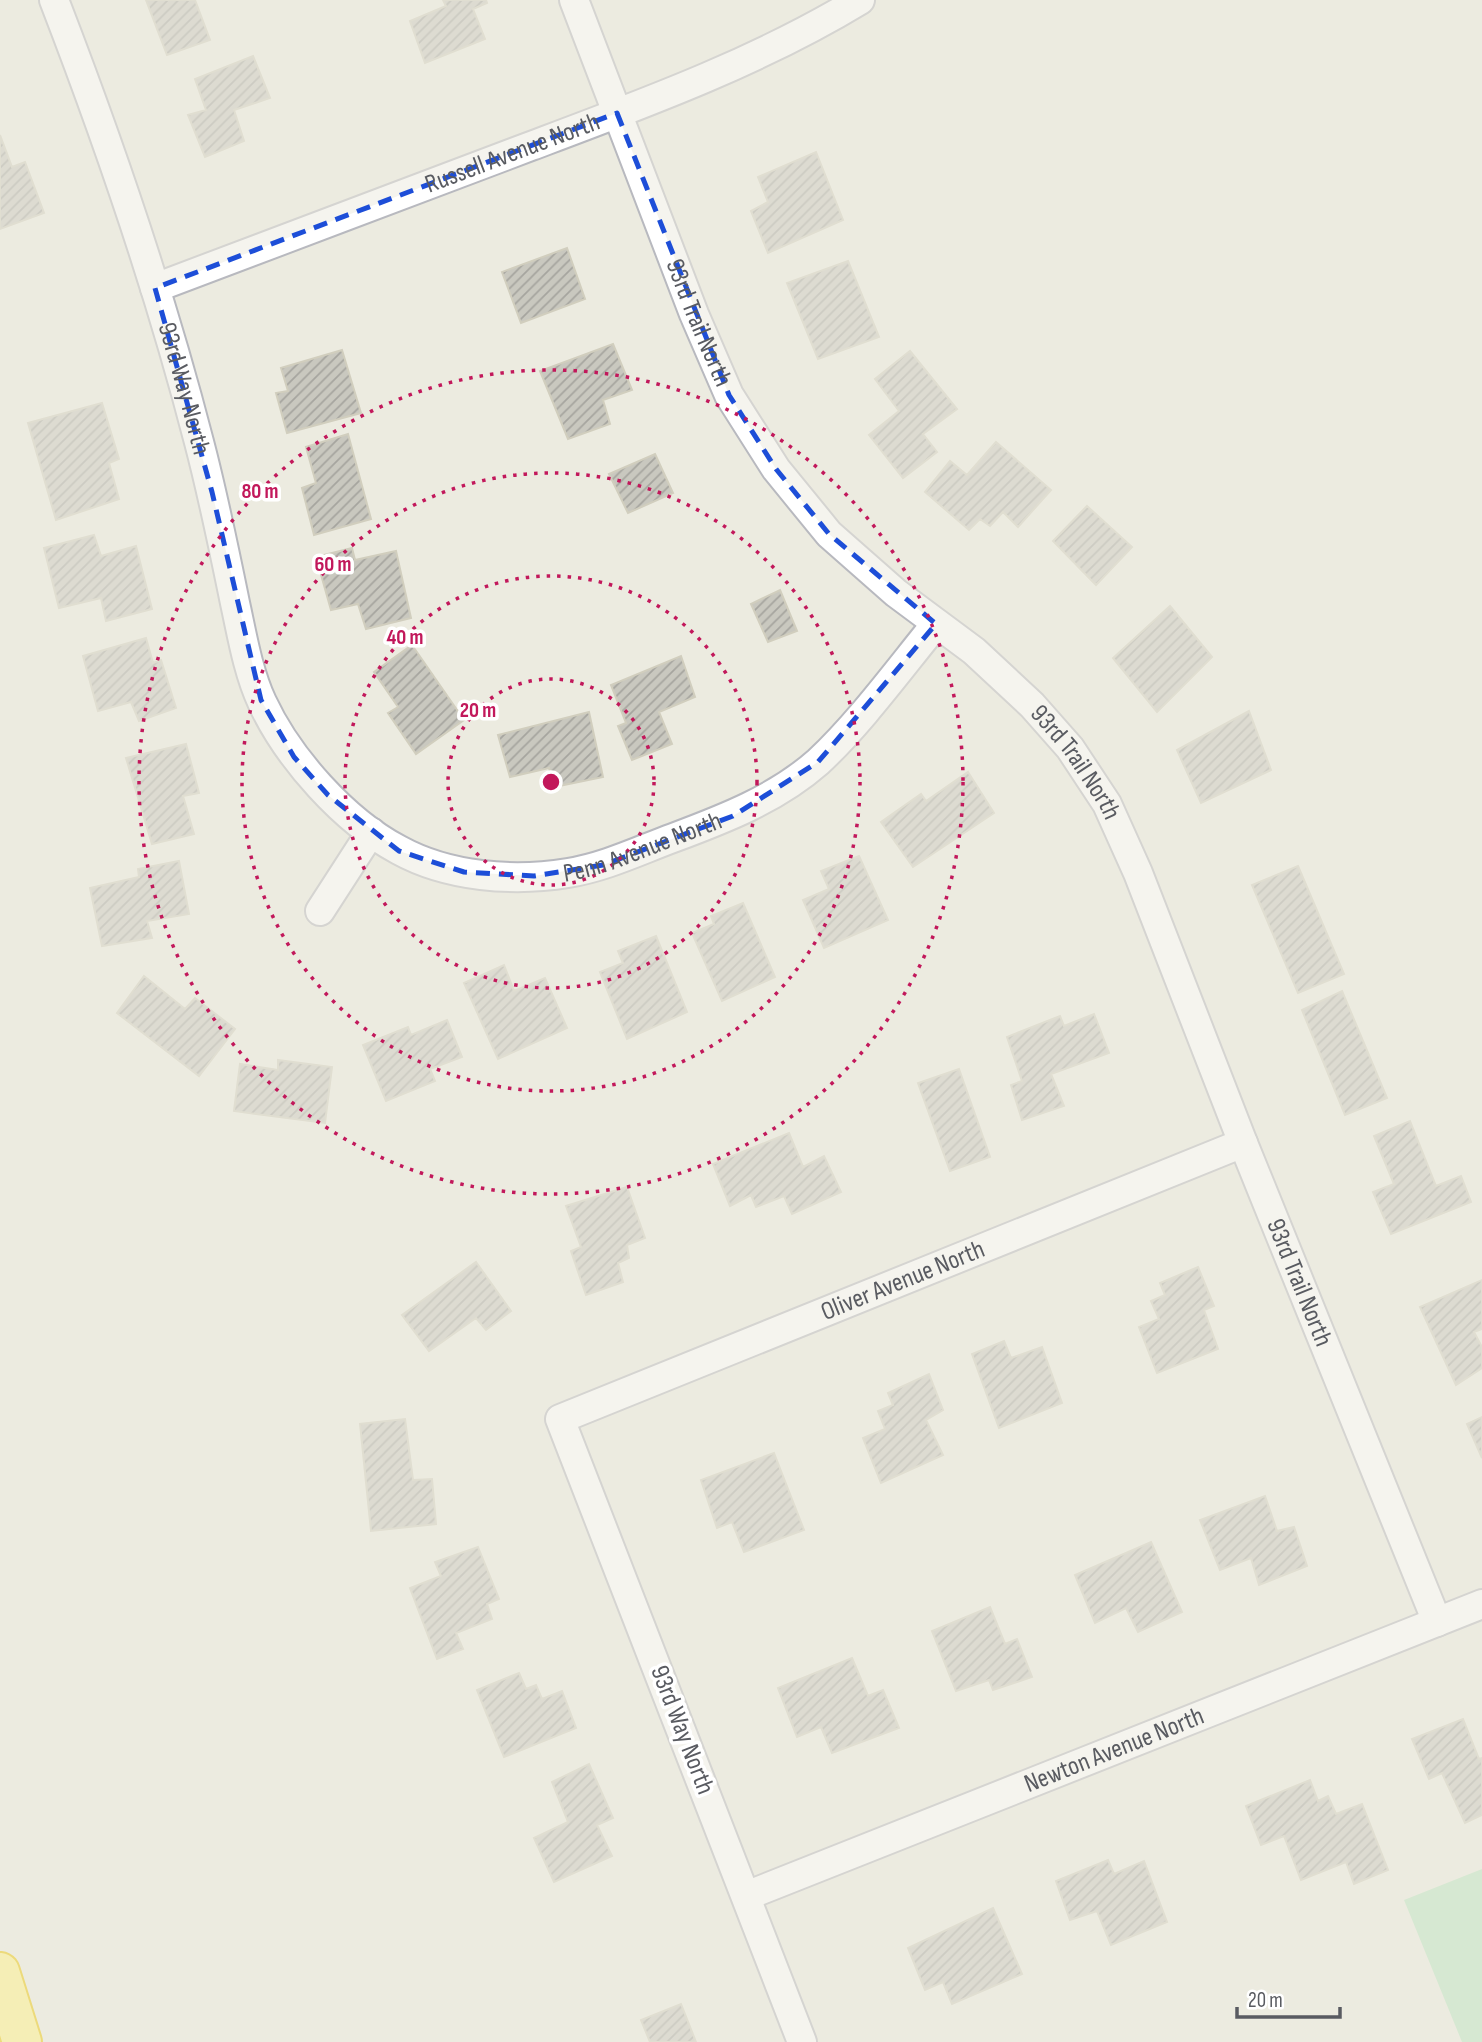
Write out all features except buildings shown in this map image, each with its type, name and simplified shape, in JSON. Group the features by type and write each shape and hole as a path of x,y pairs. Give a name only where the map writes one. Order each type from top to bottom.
{"highway":[{"path":"0,1972 22,2042"}],"street":[{"name":"93rd Way North","path":"54,0 106,136 173,340 209,479 244,643 261,700 293,757 328,795 371,832"},
{"name":"93rd Trail North","path":"574,0 694,314 729,395 776,469 829,534 896,593 974,651 1032,705 1070,748 1107,804 1138,873 1243,1143 1437,1622"},
{"name":"Russell Avenue North","path":"155,288 617,113 751,57 833,17 860,0"},
{"name":"Penn Avenue North","path":"371,832 399,851 433,864 499,877 568,873 603,865 733,816 778,791 818,762 936,624"},
{"path":"320,911 371,832"},
{"name":"Oliver Avenue North","path":"560,1419 1243,1143"},
{"name":"93rd Way North","path":"560,1419 802,2042"},
{"name":"Newton Avenue North","path":"746,1896 1482,1604"}],"highlighted area":[{"path":"617,113 729,395 776,469 829,534 936,624 818,762 733,816 603,865 534,876 464,872 399,851 328,795 294,757 261,700 212,492 155,288"}],"green space":[{"path":"1482,1869 1482,2042 1462,2042 1404,1900"}]}
